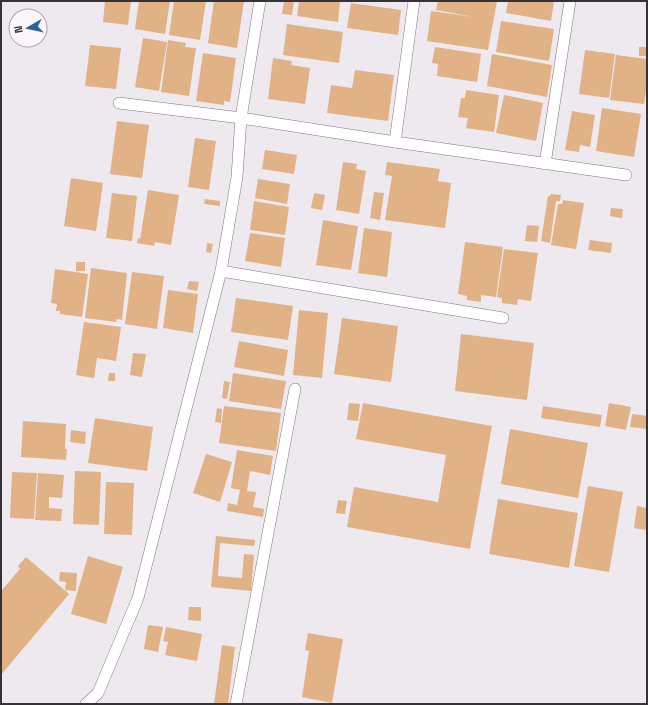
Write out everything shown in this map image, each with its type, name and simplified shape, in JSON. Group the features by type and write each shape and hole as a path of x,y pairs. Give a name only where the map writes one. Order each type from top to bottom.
{"street":[{"path":"86,704 98,693 138,598 221,271 237,177 241,118 260,1"},
{"path":"395,142 414,1"},
{"path":"545,164 570,1"},
{"path":"119,103 241,118 626,176"},
{"path":"221,271 503,318"},
{"path":"236,704 295,389"}],"building":[{"path":"105,1 131,1 128,25 103,22"},
{"path":"139,1 170,1 165,34 135,29"},
{"path":"174,1 206,1 200,40 169,35"},
{"path":"214,1 244,1 237,48 208,43"},
{"path":"284,1 294,1 292,15 282,14"},
{"path":"299,1 340,1 338,22 297,16"},
{"path":"438,1 497,1 488,50 427,41 431,11 474,17 436,10"},
{"path":"508,1 554,1 551,21 506,13"},
{"path":"351,3 401,10 398,35 347,28"},
{"path":"501,21 554,29 549,61 496,52"},
{"path":"287,24 343,32 339,63 283,55"},
{"path":"143,38 167,42 159,91 135,87"},
{"path":"168,40 186,43 185,47 196,48 189,96 161,92"},
{"path":"90,45 121,48 116,89 85,86"},
{"path":"435,47 481,54 477,82 437,76 438,64 432,63"},
{"path":"639,47 647,47 647,56 639,56"},
{"path":"585,50 615,54 609,98 579,94"},
{"path":"203,53 236,58 230,102 224,101 224,105 196,101"},
{"path":"492,54 552,65 547,97 487,86"},
{"path":"616,55 647,59 647,84 644,104 610,100"},
{"path":"273,58 292,61 291,65 310,68 305,104 268,99"},
{"path":"355,70 394,75 388,121 327,113 331,85 352,88"},
{"path":"466,90 499,95 494,132 466,128 468,118 458,117 461,98 465,98"},
{"path":"504,95 543,103 536,141 496,133"},
{"path":"602,108 641,114 634,157 596,151"},
{"path":"572,111 595,115 590,147 580,145 579,152 565,150"},
{"path":"117,121 149,125 142,178 110,174"},
{"path":"195,138 216,141 209,190 188,187"},
{"path":"265,150 297,155 294,174 262,169"},
{"path":"343,162 357,164 356,169 366,171 359,214 336,210"},
{"path":"387,162 440,169 438,181 451,183 445,228 385,220 392,176 385,175"},
{"path":"71,178 103,183 96,231 64,226"},
{"path":"258,179 290,184 287,204 255,198"},
{"path":"148,190 179,195 171,245 155,242 154,246 137,243 138,238 140,239"},
{"path":"374,192 384,193 380,220 370,218"},
{"path":"112,193 137,196 132,241 106,238"},
{"path":"314,193 325,195 322,210 311,208"},
{"path":"551,194 561,195 560,201 556,201 550,243 541,241 548,196"},
{"path":"205,199 220,201 220,206 204,204"},
{"path":"563,200 584,203 576,249 551,245 558,204 562,204"},
{"path":"254,201 289,207 285,235 250,230"},
{"path":"611,208 623,209 622,218 610,216"},
{"path":"323,220 358,226 351,270 316,265"},
{"path":"527,225 539,226 537,242 525,241"},
{"path":"364,228 392,232 387,277 358,273"},
{"path":"250,233 285,238 281,267 245,261"},
{"path":"590,240 612,243 611,253 588,250"},
{"path":"465,242 503,247 496,297 481,295 481,302 467,300 467,296 458,294"},
{"path":"207,243 213,244 211,253 206,252"},
{"path":"504,249 538,253 531,301 518,299 517,305 502,303 502,298 497,297"},
{"path":"76,262 85,262 85,271 76,271"},
{"path":"91,268 127,273 122,320 117,319 116,322 85,318"},
{"path":"55,269 88,274 82,317 60,314 60,311 56,311 57,304 51,303"},
{"path":"132,272 164,276 157,329 125,324"},
{"path":"189,281 199,282 197,291 187,289"},
{"path":"168,290 198,294 193,333 163,328"},
{"path":"236,298 293,306 288,340 231,332"},
{"path":"299,310 328,313 322,378 293,375"},
{"path":"342,318 398,326 391,382 334,374"},
{"path":"84,322 121,327 116,361 97,358 94,378 76,375"},
{"path":"461,334 534,343 527,400 455,391"},
{"path":"239,341 288,350 284,376 234,367"},
{"path":"133,353 146,354 142,377 130,375"},
{"path":"109,373 115,373 115,381 108,381"},
{"path":"233,373 286,381 281,409 229,401"},
{"path":"224,381 230,382 227,399 222,398"},
{"path":"349,403 360,404 358,421 347,420"},
{"path":"363,403 492,426 470,549 347,527 354,487 438,502 446,455 356,439"},
{"path":"609,403 631,407 626,430 605,426"},
{"path":"224,406 281,413 276,451 219,443"},
{"path":"543,406 602,415 600,427 541,418"},
{"path":"217,408 222,409 221,423 215,422"},
{"path":"632,414 647,416 647,429 630,427"},
{"path":"95,418 153,427 147,471 88,463"},
{"path":"23,421 66,424 66,460 21,457"},
{"path":"510,429 588,443 578,498 501,484"},
{"path":"71,430 86,432 85,444 70,442"},
{"path":"237,450 273,456 270,475 250,471 247,491 256,492 253,507 264,509 263,517 227,511 228,503 237,505 240,490 231,488"},
{"path":"206,454 232,462 220,502 193,493"},
{"path":"75,471 101,472 99,525 73,524"},
{"path":"12,472 37,473 34,519 10,518"},
{"path":"38,473 64,475 62,498 49,497 49,508 62,509 61,521 35,520"},
{"path":"106,482 134,483 132,535 104,534"},
{"path":"588,486 623,492 609,572 574,566"},
{"path":"498,499 578,513 569,568 489,554"},
{"path":"338,500 347,501 345,514 336,513"},
{"path":"637,506 647,508 647,530 634,528"},
{"path":"216,536 255,540 254,546 220,543 218,576 242,578 244,554 254,555 251,591 211,587"},
{"path":"88,556 123,567 106,624 71,614"},
{"path":"26,557 69,594 1,675 1,591 20,569 18,566"},
{"path":"60,572 77,573 76,591 65,590 66,582 59,581"},
{"path":"189,607 201,607 201,621 188,620"},
{"path":"148,625 163,627 158,652 144,649"},
{"path":"166,627 202,634 197,661 165,655 168,642 163,641"},
{"path":"308,633 343,639 332,703 302,697 309,651 305,650"},
{"path":"222,645 235,647 228,704 214,704"}]}
